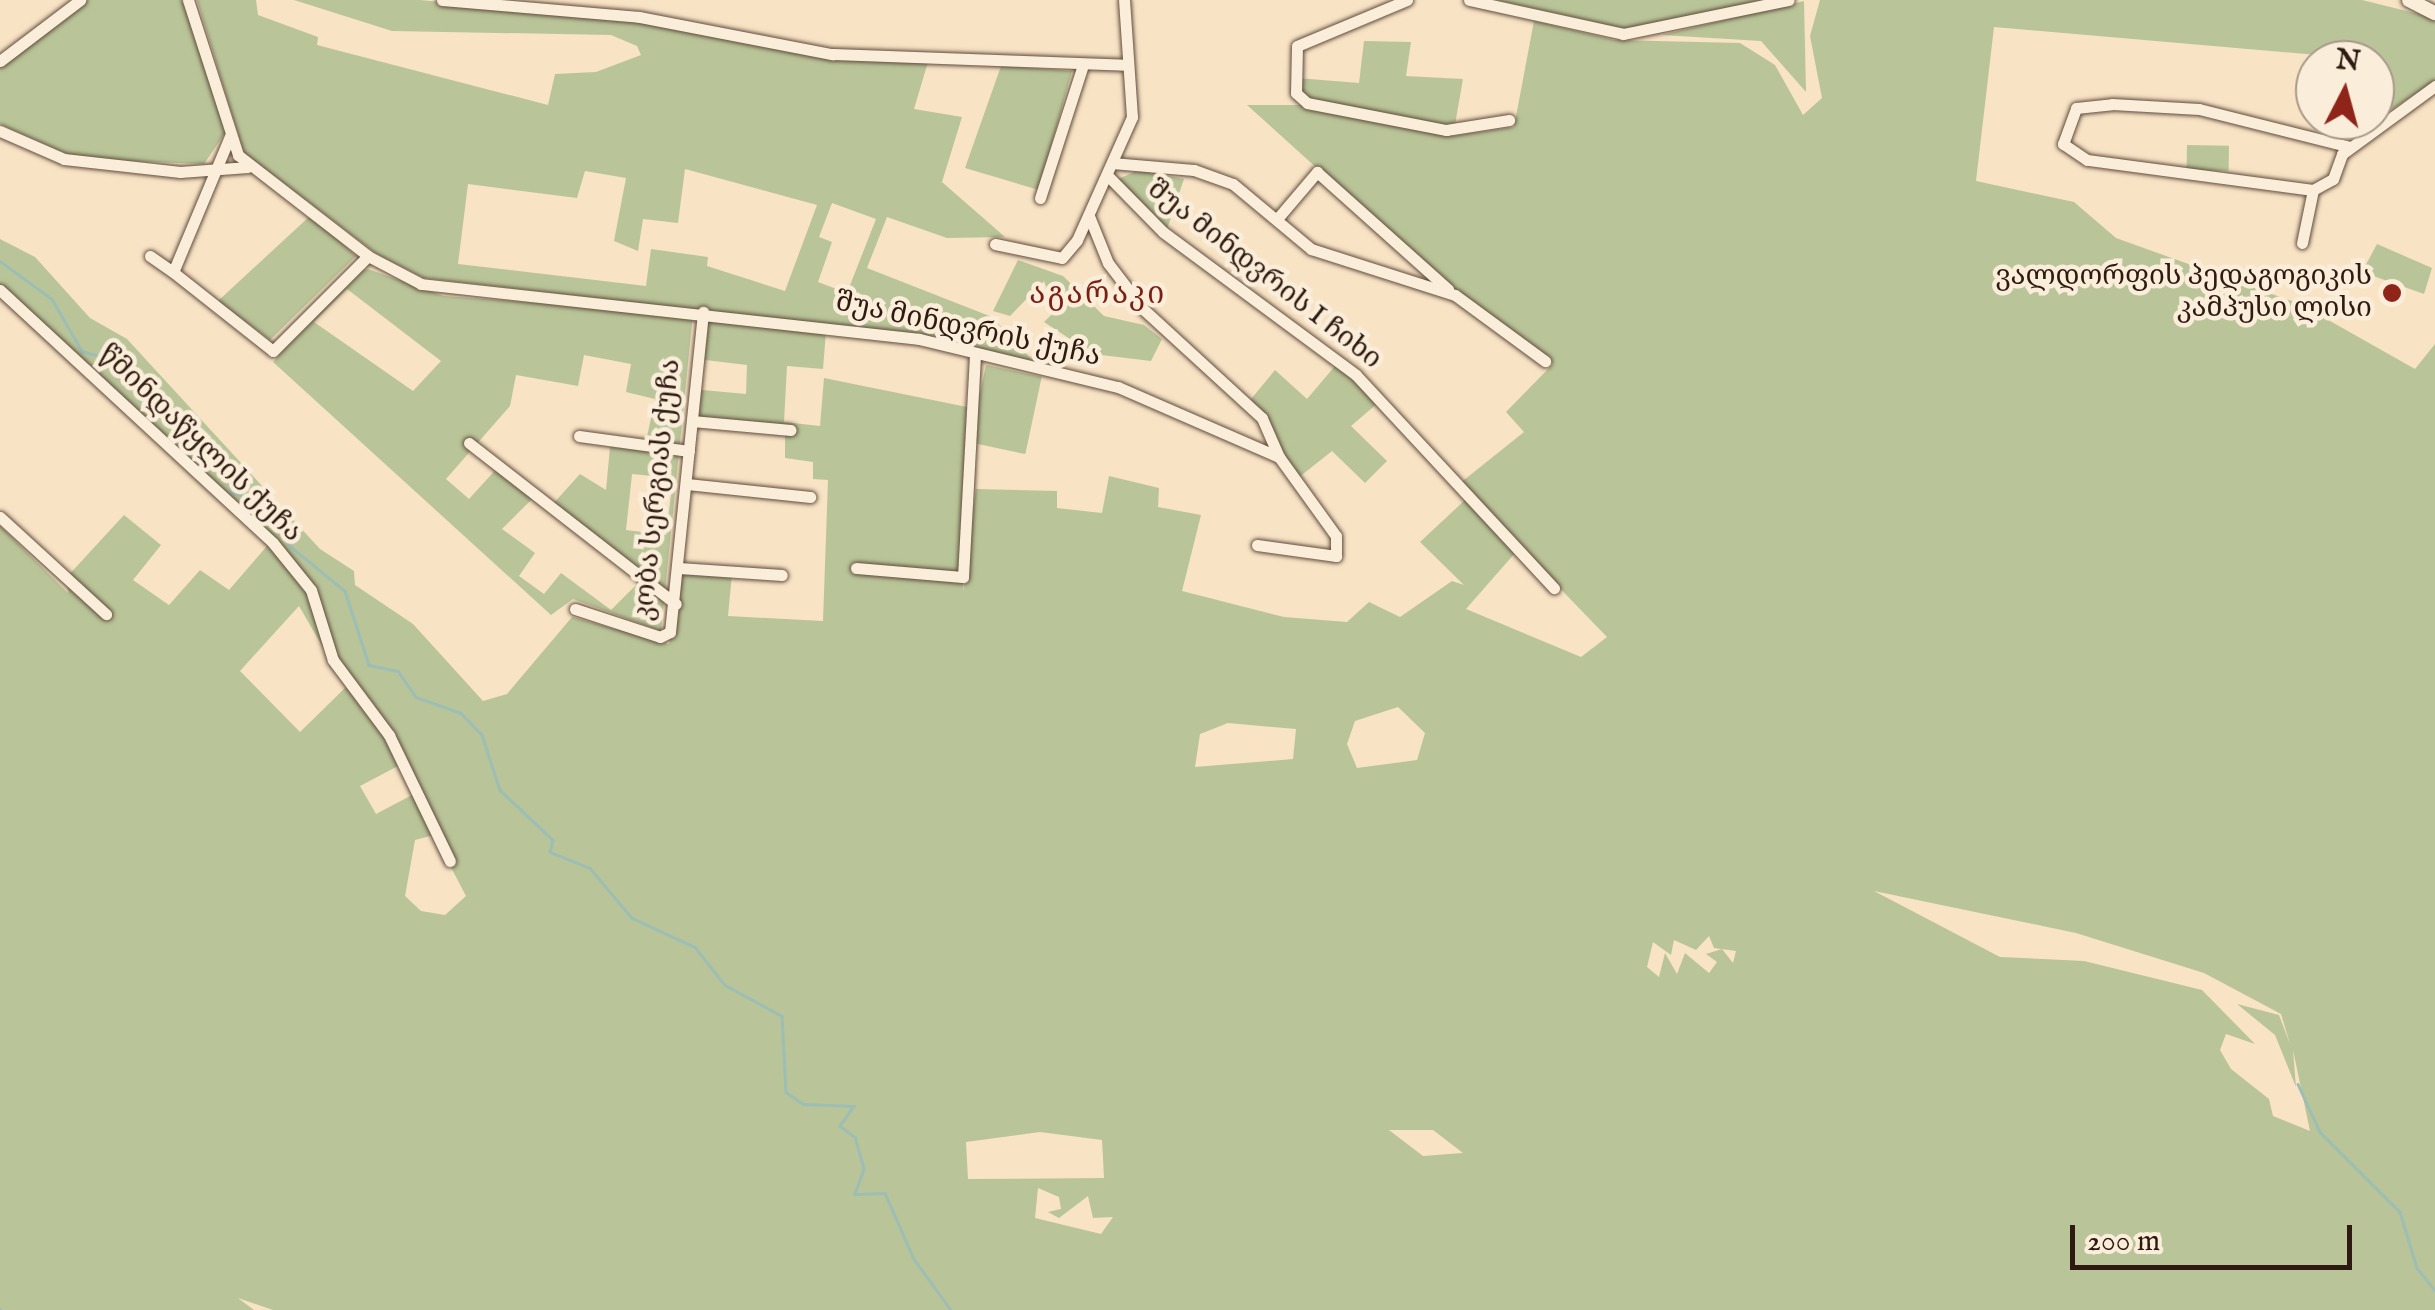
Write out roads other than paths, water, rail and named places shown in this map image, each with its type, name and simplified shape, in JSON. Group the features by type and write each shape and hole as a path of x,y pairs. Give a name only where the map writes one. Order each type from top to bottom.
{"street":[{"path":"0,60 80,0"},
{"name":"შუა მინდვრის ქუჩა","path":"188,0 230,112 230,136 252,169 368,256 443,289 703,312 884,334 1118,387 1279,457"},
{"path":"442,0 639,17 832,54 1127,65"},
{"path":"995,244 1062,258 1088,216 1108,176 1134,104 1127,65 1124,0"},
{"path":"1407,0 1297,46 1296,92 1307,103 1446,130 1509,120"},
{"path":"1469,0 1623,34 1789,0"},
{"path":"2409,0 2435,13"},
{"path":"1040,198 1083,65"},
{"path":"2350,148 2199,109 2112,104 2076,108 2063,144 2103,163 2313,190 2332,179 2350,148 2435,86"},
{"path":"0,130 64,160 180,172 210,166 252,169"},
{"path":"172,272 210,166 230,136"},
{"path":"1112,163 1194,170 1233,184 1332,259 1455,296"},
{"path":"1276,218 1317,172 1455,296 1545,361"},
{"name":"შუა მინდვრის I ჩიხი","path":"1108,176 1163,232 1356,375 1554,588"},
{"path":"2302,243 2313,190"},
{"path":"1088,216 1108,264 1144,310 1262,418 1279,457 1336,536 1336,556 1257,545"},
{"path":"150,256 274,351 368,256"},
{"name":"წმინდაწყლის ქუჩა","path":"0,290 272,543 311,590 333,660 388,734 450,861"},
{"name":"კობა სერგიას ქუჩა","path":"575,608 666,637 676,604 703,312"},
{"path":"856,568 963,578 975,356"},
{"path":"692,422 791,430"},
{"path":"580,436 689,451"},
{"path":"469,443 676,604"},
{"path":"687,484 810,497"},
{"path":"0,517 62,583 106,614"},
{"path":"679,568 782,575"}],"waterway":[{"path":"0,261 52,299 82,351 130,365 141,400 169,406 179,430 219,452"},
{"path":"225,462 232,492 265,505 290,546 345,591 369,665 398,671 416,697 461,713 482,735 500,790 553,840 550,852 590,868 632,918 695,947 725,985 782,1016 786,1092 803,1104 854,1106 840,1126 855,1137 864,1169 855,1194 885,1193 914,1259 951,1310"},
{"path":"2298,1084 2320,1132 2400,1212 2417,1268 2435,1290"}],"place":[{"name":"ვალდორფის პედაგოგიკის კამპუსი ლისი","path":"2392,293"}],"district":[{"name":"აგარაკი","path":"1098,295"}]}
